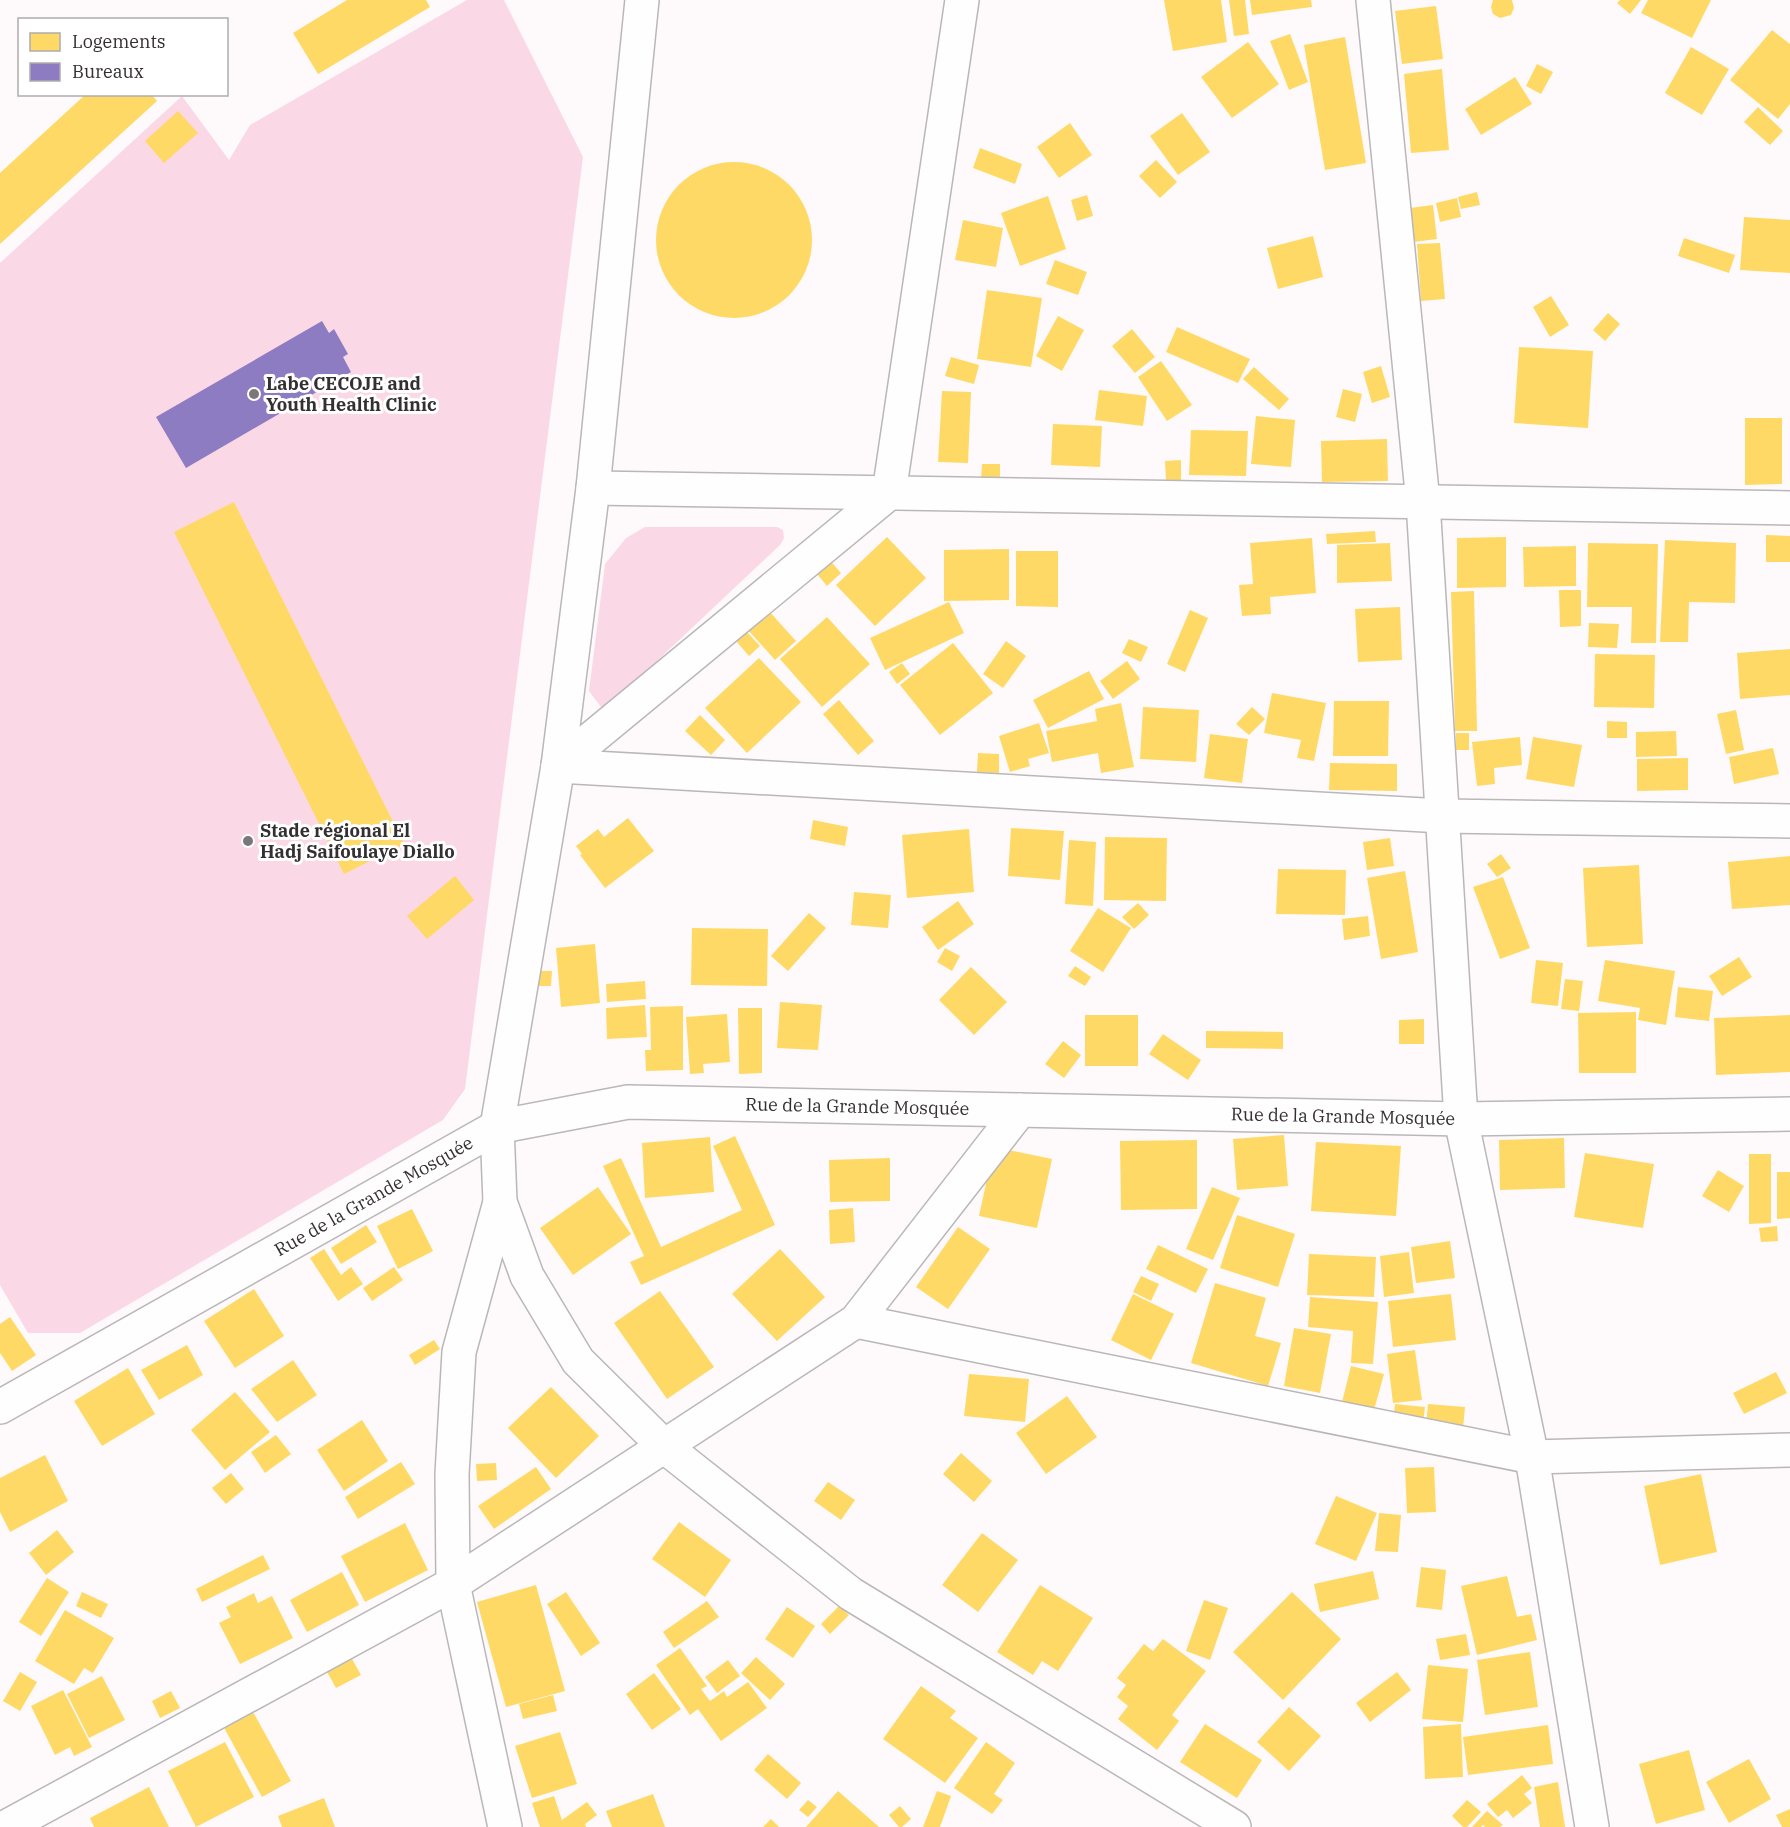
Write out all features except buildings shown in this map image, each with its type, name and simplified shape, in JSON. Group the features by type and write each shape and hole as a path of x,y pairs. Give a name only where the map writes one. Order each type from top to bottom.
{"street":[{"path":"505,1827 453,1584 452,1474 459,1353 500,1202 497,1127 558,766 592,488 642,0"},
{"path":"558,766 889,493 962,0"},
{"path":"1373,0 1423,502 1461,1119 1532,1457 1592,1827"},
{"path":"592,488 1790,508"},
{"path":"558,766 1442,816 1790,821"},
{"name":"Rue de la Grande Mosquée","path":"0,1407 497,1127 628,1102 1461,1119 1790,1114"},
{"path":"6,1827 453,1584 856,1321 1020,1110"},
{"path":"500,1202 527,1276 578,1361 665,1447 851,1594 1234,1827"},
{"path":"856,1321 1532,1457 1790,1450"}],"shaded area":[{"name":"Stade régional El Hadj Saifoulaye Diallo","path":"467,0 504,0 583,157 465,1089 443,1120 80,1333 28,1333 0,1285 0,263 182,96 229,160 250,125"},
{"path":"645,527 777,527 783,530 784,538 780,545 604,711 589,691 605,564 626,538"}],"place":[{"name":"Labe CECOJE and Youth Health Clinic","path":"254,394"},
{"name":"Stade régional El Hadj Saifoulaye Diallo","path":"248,841"}]}
